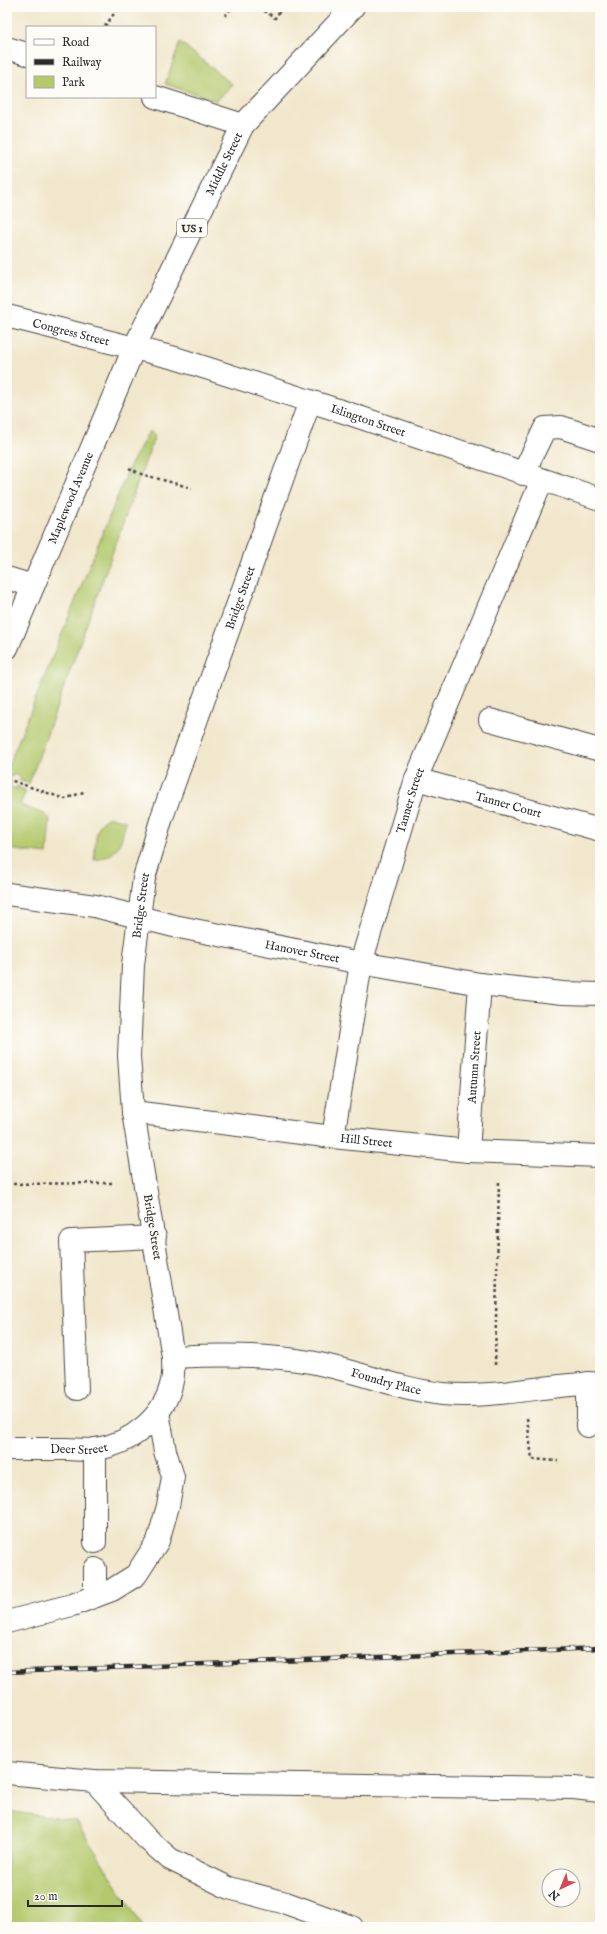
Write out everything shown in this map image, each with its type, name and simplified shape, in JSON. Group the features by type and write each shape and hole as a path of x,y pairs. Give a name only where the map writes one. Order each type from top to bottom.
{"street":[{"name":"Middle Street","path":"134,348 244,125 353,7"},
{"path":"7,48 26,54"},
{"path":"156,97 244,125"},
{"name":"Congress Street","path":"7,316 134,348"},
{"name":"Islington Street","path":"134,348 175,358 310,401 600,499"},
{"name":"Maplewood Avenue","path":"7,648 134,348"},
{"name":"Bridge Street","path":"151,1420 166,1398 172,1381 173,1357 155,1237 133,1112 129,1056 133,965 144,878 162,817 310,401"},
{"name":"Tanner Street","path":"333,1137 361,963 416,779 533,477 545,428 561,427 600,440"},
{"path":"7,578 33,586"},
{"path":"490,720 600,750"},
{"name":"Tanner Court","path":"416,779 600,830"},
{"name":"Hanover Street","path":"7,894 95,906 174,926 361,963 480,984 563,993 600,994"},
{"name":"Autumn Street","path":"468,1151 480,984"},
{"name":"Hill Street","path":"133,1112 333,1137 468,1151 600,1156"},
{"path":"77,1389 71,1241 155,1237"},
{"name":"Foundry Place","path":"173,1357 231,1356 309,1362 350,1371 416,1390 444,1394 494,1394 594,1383"},
{"path":"588,1426 594,1383"},
{"path":"7,1622 72,1605 112,1590 136,1575 158,1541 168,1506 173,1477 151,1420"},
{"name":"Deer Street","path":"7,1449 95,1449 113,1445 130,1438 151,1420"},
{"path":"95,1449 95,1542"},
{"path":"95,1569 95,1596"},
{"path":"7,1773 94,1781 574,1788 600,1791"},
{"path":"94,1781 147,1839 170,1859 229,1888 286,1903 352,1927"}],"path":[{"path":"105,26 119,7"},
{"path":"225,16 232,7"},
{"path":"259,7 275,18 283,7"},
{"path":"129,468 141,474 192,488"},
{"path":"7,779 65,799 86,791"},
{"path":"494,1394 499,1180 506,1179"},
{"path":"7,1184 112,1183"},
{"path":"526,1414 532,1459 558,1461"}],"green space":[{"path":"180,42 232,84 217,101 165,84"},
{"path":"149,431 155,435 29,784 19,780 20,777 14,774 12,777 7,775 7,769 129,468"},
{"path":"7,782 11,783 10,787 16,789 17,786 26,791 20,805 44,814 50,819 47,854 7,849"},
{"path":"111,817 126,821 120,842 118,847 109,856 94,860 96,835 98,829 105,819"},
{"path":"7,1811 76,1821 143,1927 7,1927"}],"railway":[{"path":"7,1672 600,1648"}]}
